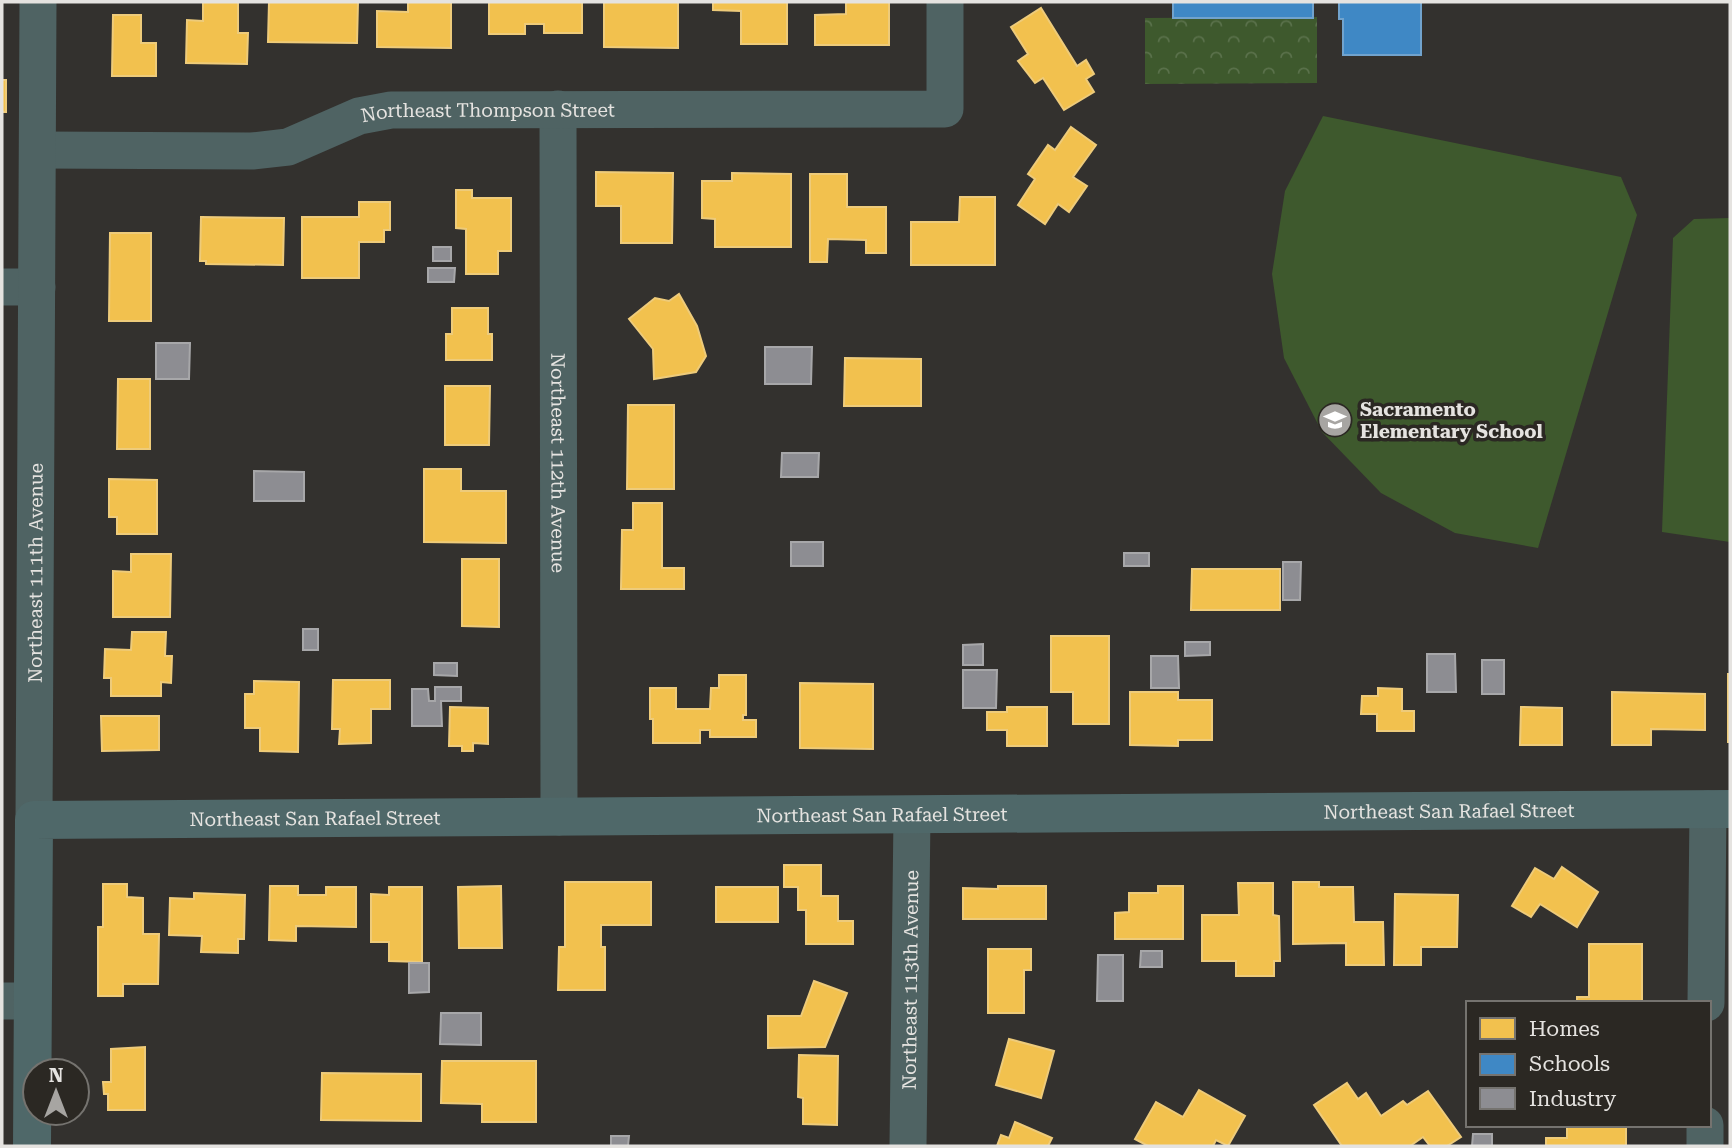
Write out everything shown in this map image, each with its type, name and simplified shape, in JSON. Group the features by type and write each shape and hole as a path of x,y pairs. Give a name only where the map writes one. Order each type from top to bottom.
{"street":[{"name":"Northeast 111th Avenue","path":"32,1146 17,1001 34,820 18,641 19,287 38,150 38,2"},
{"name":"Northeast Thompson Street","path":"38,150 252,151 288,147 359,116 391,110 945,109 945,2"},
{"name":"Northeast 112th Avenue","path":"558,109 559,817"},
{"name":"Northeast San Rafael Street","path":"34,820 1719,809"},
{"path":"1706,1001 1719,809"},
{"name":"Northeast 113th Avenue","path":"908,1146 912,815"},
{"path":"1705,1127 1705,1146"}],"green space":[{"path":"1317,17 1317,83 1145,84 1145,18"},
{"path":"1323,116 1621,177 1637,215 1538,548 1455,533 1381,493 1322,432 1284,358 1272,274 1285,191"},
{"path":"1730,218 1730,542 1662,532 1673,238 1694,219"}],"building: Homes":[{"path":"203,2 238,2 238,33 248,33 247,64 186,63 187,20 203,21"},
{"path":"269,2 358,2 357,43 268,42"},
{"path":"408,2 451,2 451,48 377,47 377,11 408,12"},
{"path":"489,2 582,2 582,33 544,33 544,24 525,24 525,34 489,34"},
{"path":"604,2 678,2 678,48 604,47"},
{"path":"713,2 787,2 787,44 741,44 741,11 713,10"},
{"path":"846,2 889,2 889,45 815,45 815,15 846,14"},
{"path":"1041,8 1077,66 1086,60 1094,74 1086,79 1094,92 1064,110 1043,78 1035,83 1018,61 1028,54 1011,27"},
{"path":"113,15 141,15 141,43 156,43 156,76 112,76"},
{"path":"2,80 6,80 6,112 2,112"},
{"path":"1071,127 1096,145 1073,177 1087,186 1069,212 1058,204 1045,224 1018,205 1035,179 1028,174 1048,145 1055,150"},
{"path":"596,172 673,173 672,243 621,243 621,206 596,206"},
{"path":"732,173 791,174 791,247 715,247 715,219 702,218 702,181 732,181"},
{"path":"810,174 847,174 847,207 886,207 886,253 866,253 866,240 828,239 827,262 810,262"},
{"path":"456,190 472,190 472,198 511,198 511,251 498,251 498,274 466,274 466,229 456,228"},
{"path":"960,197 995,197 995,265 911,265 911,222 959,222"},
{"path":"359,202 390,202 390,230 384,230 384,242 359,242 359,278 302,278 302,217 359,217"},
{"path":"201,217 284,218 283,265 206,264 206,261 200,261"},
{"path":"110,233 151,233 151,321 109,321"},
{"path":"679,294 697,326 706,356 696,372 654,379 653,349 629,319 655,298 669,301"},
{"path":"452,308 488,308 492,360 446,360 446,334 452,334"},
{"path":"845,358 921,359 921,406 844,406"},
{"path":"118,379 150,379 150,449 117,449"},
{"path":"445,386 490,386 489,445 445,445"},
{"path":"628,405 674,405 674,489 627,489"},
{"path":"424,469 461,469 461,491 506,491 506,543 424,542"},
{"path":"109,479 157,480 157,534 117,534 117,517 109,517"},
{"path":"633,503 662,503 662,568 684,568 684,589 621,589 622,530 633,530"},
{"path":"131,554 171,554 170,617 113,617 113,571 131,572"},
{"path":"462,559 499,559 499,627 462,626"},
{"path":"1192,569 1280,569 1280,610 1191,610"},
{"path":"132,632 166,632 165,656 172,656 171,683 161,682 161,696 111,696 111,678 104,678 105,649 131,650"},
{"path":"1051,636 1109,636 1109,724 1073,724 1073,692 1051,692"},
{"path":"1728,674 1730,742 1728,742"},
{"path":"719,675 746,675 746,715 743,715 743,720 756,720 756,737 710,737 710,730 700,730 700,743 653,743 650,688 676,688 676,709 710,709 711,688 719,688"},
{"path":"333,680 390,680 390,709 371,709 371,743 339,744 340,729 332,729"},
{"path":"254,681 299,682 298,752 260,751 260,728 245,728 245,694 254,694"},
{"path":"800,683 873,684 873,749 800,748"},
{"path":"1378,688 1402,689 1402,711 1414,711 1414,731 1377,731 1377,714 1361,714 1362,696 1378,696"},
{"path":"1130,692 1178,692 1178,700 1212,700 1212,740 1178,740 1178,746 1130,745"},
{"path":"1612,692 1705,694 1705,730 1651,729 1651,745 1612,745"},
{"path":"450,707 488,708 488,744 473,743 473,751 462,751 462,746 449,746"},
{"path":"1007,707 1047,707 1047,746 1007,746 1007,730 987,730 987,712 1007,712"},
{"path":"1521,707 1562,708 1562,745 1520,745"},
{"path":"101,716 159,716 159,750 102,751"},
{"path":"784,865 821,865 821,896 838,896 838,921 853,921 853,944 806,944 806,910 798,910 798,887 784,887"},
{"path":"1562,867 1598,892 1577,927 1540,904 1531,917 1512,906 1535,868 1554,879"},
{"path":"565,882 651,882 651,925 601,925 601,947 605,947 605,990 558,990 559,947 565,947"},
{"path":"1293,882 1319,882 1319,887 1353,887 1354,922 1383,922 1384,965 1346,965 1346,943 1293,944"},
{"path":"1238,883 1273,883 1273,915 1279,916 1280,961 1274,961 1274,976 1236,976 1236,961 1202,961 1202,915 1239,915"},
{"path":"103,884 127,884 127,897 143,898 143,934 159,934 158,984 123,984 123,996 98,996 98,927 103,927"},
{"path":"270,886 298,886 298,895 326,895 326,887 356,887 356,927 296,926 296,941 269,940"},
{"path":"501,886 502,948 459,948 458,887"},
{"path":"998,886 1046,886 1046,919 963,919 963,888 998,889"},
{"path":"1158,886 1183,886 1183,939 1115,939 1115,913 1129,912 1129,893 1158,893"},
{"path":"389,887 422,887 422,962 389,961 389,942 371,942 371,894 389,895"},
{"path":"716,887 778,887 778,922 716,922"},
{"path":"194,893 245,895 244,939 238,939 238,953 201,952 202,936 169,935 170,898 194,899"},
{"path":"1395,894 1458,895 1457,947 1421,947 1421,965 1394,965"},
{"path":"1589,944 1642,944 1642,1001 1577,1001 1577,997 1589,997"},
{"path":"988,949 1031,949 1031,970 1024,970 1024,1013 988,1013"},
{"path":"814,981 847,993 825,1047 768,1048 768,1016 801,1016"},
{"path":"1009,1039 1054,1051 1041,1098 996,1085"},
{"path":"145,1047 145,1110 108,1110 108,1094 104,1094 103,1082 111,1082 111,1049"},
{"path":"799,1055 838,1056 837,1125 803,1124 803,1098 798,1097"},
{"path":"442,1061 536,1061 536,1122 482,1122 482,1104 441,1103"},
{"path":"322,1073 421,1074 421,1121 321,1120"},
{"path":"1347,1083 1358,1099 1366,1093 1381,1116 1403,1101 1407,1105 1428,1091 1461,1137 1447,1146 1430,1146 1423,1137 1410,1146 1342,1146 1314,1105"},
{"path":"1199,1090 1245,1116 1228,1146 1216,1140 1213,1146 1148,1146 1135,1139 1156,1102 1183,1117"},
{"path":"1015,1122 1052,1138 1048,1146 997,1146 1001,1135 1009,1138"},
{"path":"1567,1127 1626,1127 1626,1146 1546,1146 1546,1138 1567,1138"}],"building: Schools":[{"path":"1173,2 1313,2 1313,18 1173,18"},
{"path":"1339,2 1421,2 1421,55 1343,55 1343,19 1339,19"}],"building: Industry":[{"path":"433,247 451,247 451,261 433,261"},
{"path":"428,268 455,268 454,282 428,282"},
{"path":"156,343 190,343 189,379 156,379"},
{"path":"765,347 812,347 811,384 765,384"},
{"path":"782,453 819,453 818,477 781,477"},
{"path":"254,471 304,472 304,501 254,501"},
{"path":"791,542 823,542 823,566 791,566"},
{"path":"1124,553 1149,553 1149,566 1124,566"},
{"path":"1283,562 1301,562 1300,600 1283,600"},
{"path":"303,629 318,629 318,650 303,650"},
{"path":"1185,642 1210,642 1210,655 1185,656"},
{"path":"983,644 983,665 963,665 963,645"},
{"path":"1427,654 1455,654 1456,692 1427,692"},
{"path":"1151,656 1178,656 1179,688 1151,688"},
{"path":"1482,660 1504,660 1504,694 1482,694"},
{"path":"434,663 457,663 457,676 434,675"},
{"path":"963,670 997,670 996,708 963,708"},
{"path":"435,687 461,687 461,701 441,701 442,726 412,726 412,689 428,689 429,701 435,701"},
{"path":"1141,951 1162,951 1162,967 1140,967"},
{"path":"1098,955 1123,955 1123,1001 1097,1001"},
{"path":"409,963 429,963 429,992 409,993"},
{"path":"441,1013 481,1013 481,1045 440,1044"},
{"path":"1473,1134 1492,1134 1492,1146 1472,1146"},
{"path":"611,1136 629,1136 628,1146 611,1146"}],"place":[{"name":"Sacramento Elementary School","path":"1335,420"}]}
